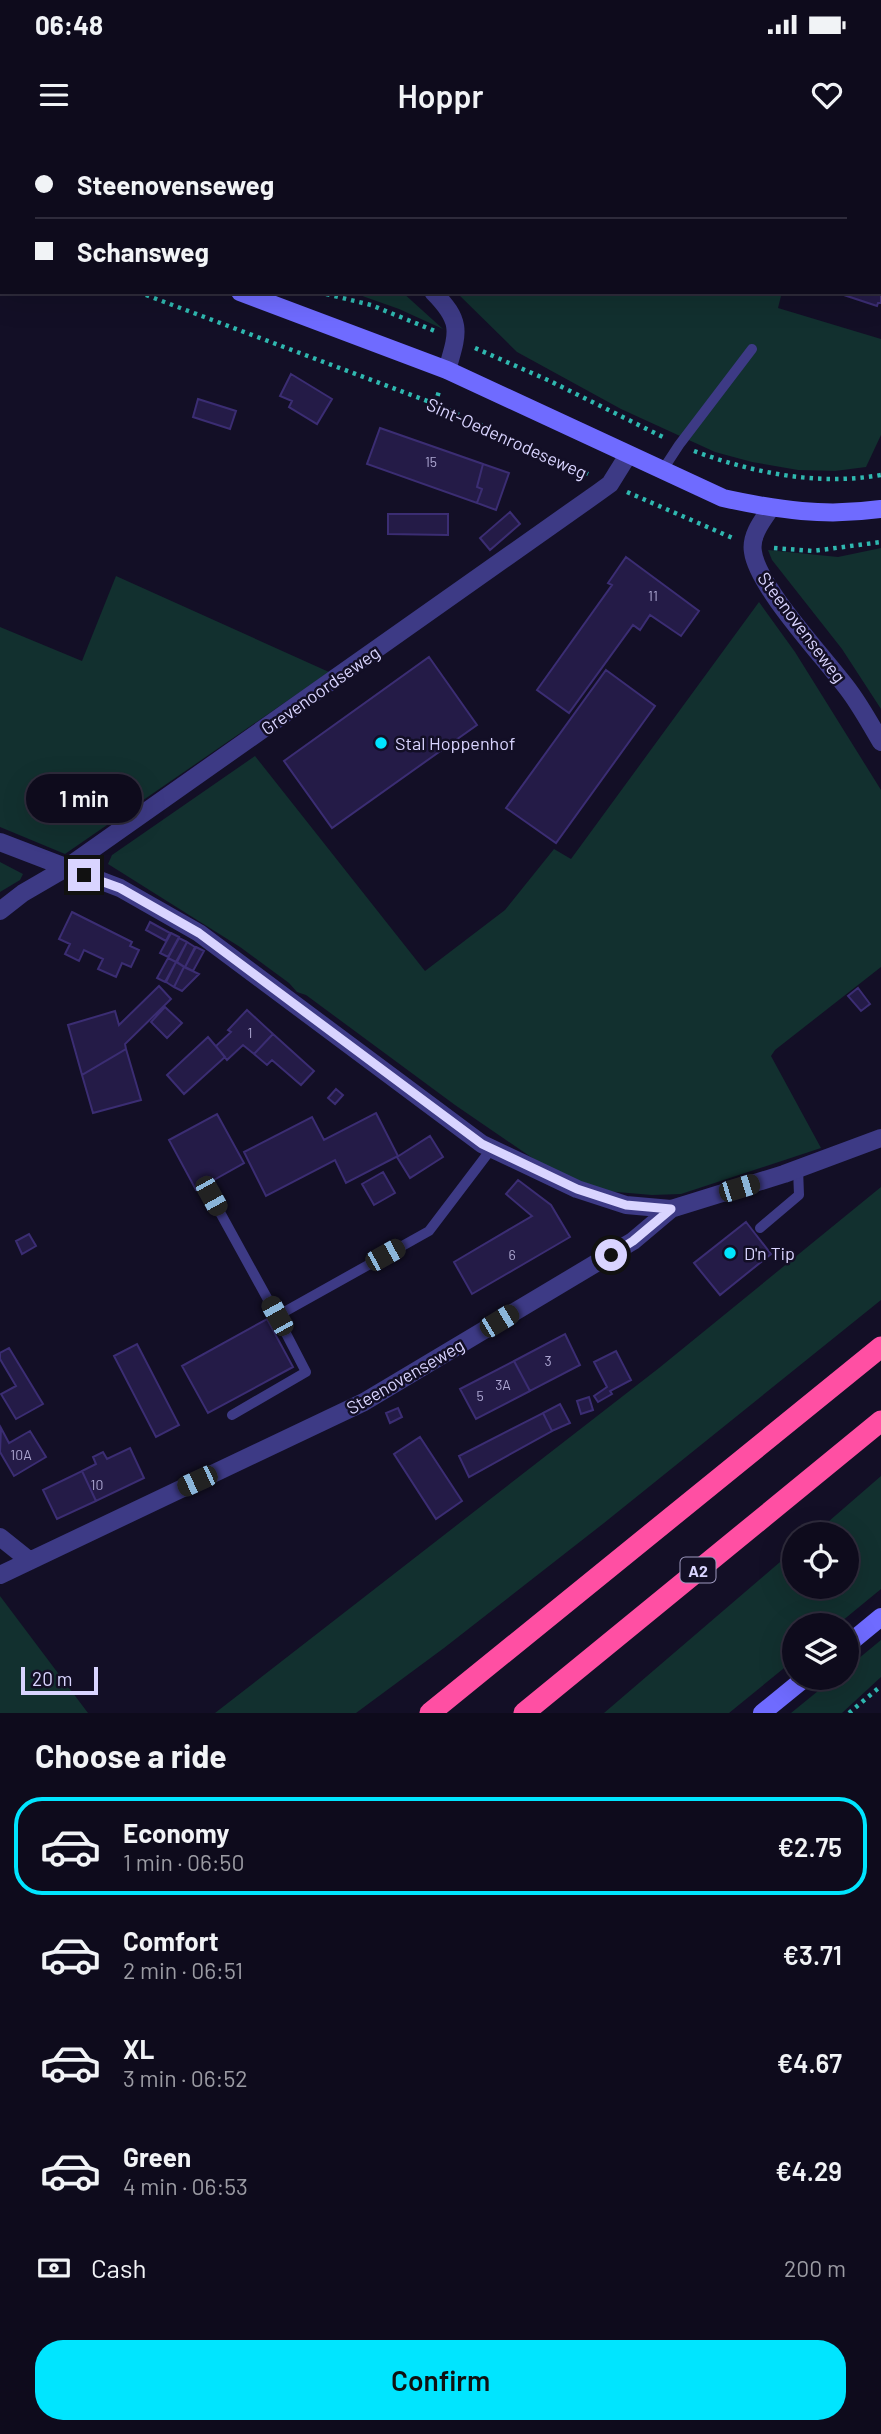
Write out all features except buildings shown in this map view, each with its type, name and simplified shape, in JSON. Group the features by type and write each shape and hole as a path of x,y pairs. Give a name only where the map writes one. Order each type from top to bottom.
{"highway":[{"path":"430,1713 881,1347"},
{"name":"A2","path":"524,1713 881,1421"}],"street":[{"name":"Sint-Oedenrodeseweg","path":"245,294 447,370 723,498 808,513 881,509"},
{"path":"435,294 449,308 456,323 456,340 447,370"},
{"name":"Grevenoordseweg","path":"0,911 23,892 66,868 610,484 628,454"},
{"path":"752,544 759,526 771,508"},
{"name":"Steenovenseweg","path":"752,544 756,566 768,586 851,693 881,742"},
{"path":"0,842 120,888 199,933 482,1144 577,1189 626,1205 671,1209"},
{"name":"Steenovenseweg","path":"0,1575 364,1402 633,1241 671,1209 798,1169 881,1138"},
{"path":"0,1537 30,1561"},
{"path":"859,1634 881,1617"},
{"path":"762,1713 790,1690"}],"lane":[{"path":"662,471 752,349"},
{"path":"277,1316 429,1231 492,1148"},
{"path":"761,1228 799,1195 798,1169"},
{"path":"211,1196 306,1372 232,1415"}],"path":[{"name":"Sint-Oedenrodeseweg","path":"143,294 435,404 697,523 752,544 813,551 881,542"},
{"path":"326,294 371,305 456,340 550,381 679,445 727,463 777,475 818,479 859,479 881,475"},
{"path":"849,1713 881,1686"}],"green space":[{"path":"357,294 404,294 443,329"},
{"path":"458,294 782,294 778,308 881,339 881,435 866,467 835,471 798,470 752,462 715,452 621,409 517,352"},
{"path":"881,548 881,709 842,649 772,560 768,550 838,557"},
{"path":"116,576 329,672 65,854 0,827 0,627 82,661"},
{"path":"759,602 795,652 881,790 881,967 775,1050 771,1056 821,1148 681,1194 652,1195 605,1191 547,1168 455,1105 306,995 297,992 289,983 240,947 108,864 112,855 255,756 425,971 505,910 554,849 571,859"},
{"path":"0,862 23,874 20,880 0,892"},
{"path":"881,1187 881,1300 604,1523 356,1713 215,1713 659,1368"},
{"path":"881,1476 881,1589 852,1613 782,1613 782,1670 729,1713 604,1713 782,1560 782,1599 859,1599 859,1522 828,1522"},
{"path":"0,1596 88,1713 0,1713"},
{"path":"881,1640 881,1677 842,1713 791,1713 819,1690 859,1690 859,1658"}],"place":[{"name":"Stal Hoppenhof","path":"381,743"},
{"name":"D'n Tip","path":"730,1253"}],"route":[{"path":"84,875 120,888 199,933 482,1144 577,1189 626,1205 671,1209 633,1241 611,1255"}]}
